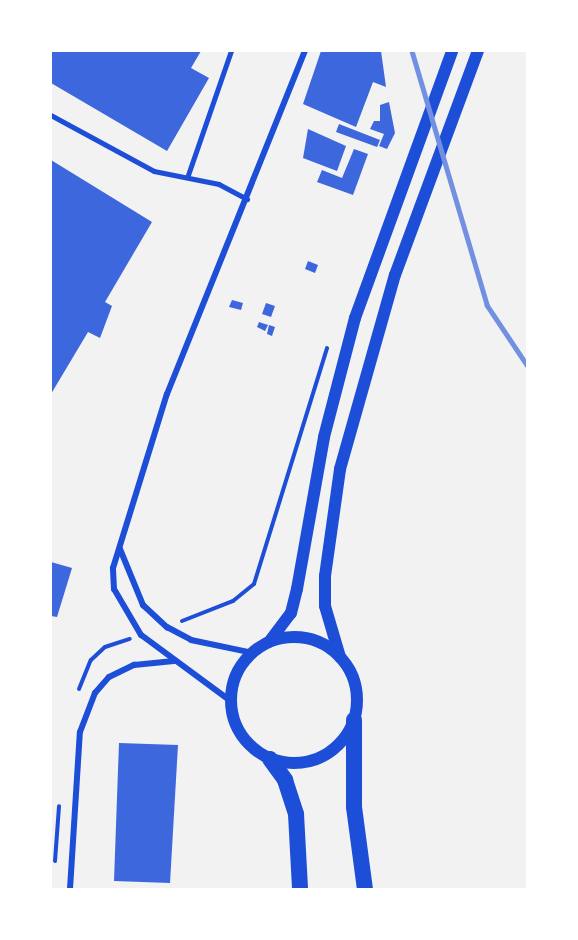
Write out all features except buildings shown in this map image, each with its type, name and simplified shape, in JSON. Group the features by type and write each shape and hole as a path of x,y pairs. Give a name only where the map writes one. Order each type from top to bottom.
{"highway":[{"path":"354,720 354,807 365,889"},
{"path":"270,759 285,780 296,813 300,889"}],"main road":[{"path":"452,51 398,196 348,343 324,437 291,613 269,642 254,653 239,670 232,702 246,741 270,759 304,763 321,758 335,748 354,720 355,687 340,657 325,606 325,576 340,469 395,275 478,51"},
{"path":"269,642 314,641 340,657"}],"street":[{"path":"232,702 174,662 141,635 114,589 113,568 167,394 305,51"},
{"path":"120,549 143,605 167,627 191,640 254,653"},
{"path":"70,889 80,732 95,693 109,677 134,666 174,662"}],"lane":[{"path":"188,175 231,51"},
{"path":"51,116 154,171 188,175 247,199"}],"path":[{"path":"167,627 232,601 254,584 331,335 348,343"},
{"path":"76,699 91,660 105,647 141,635"},
{"path":"55,868 60,802"}],"railway":[{"path":"412,51 487,305 527,365"}]}
